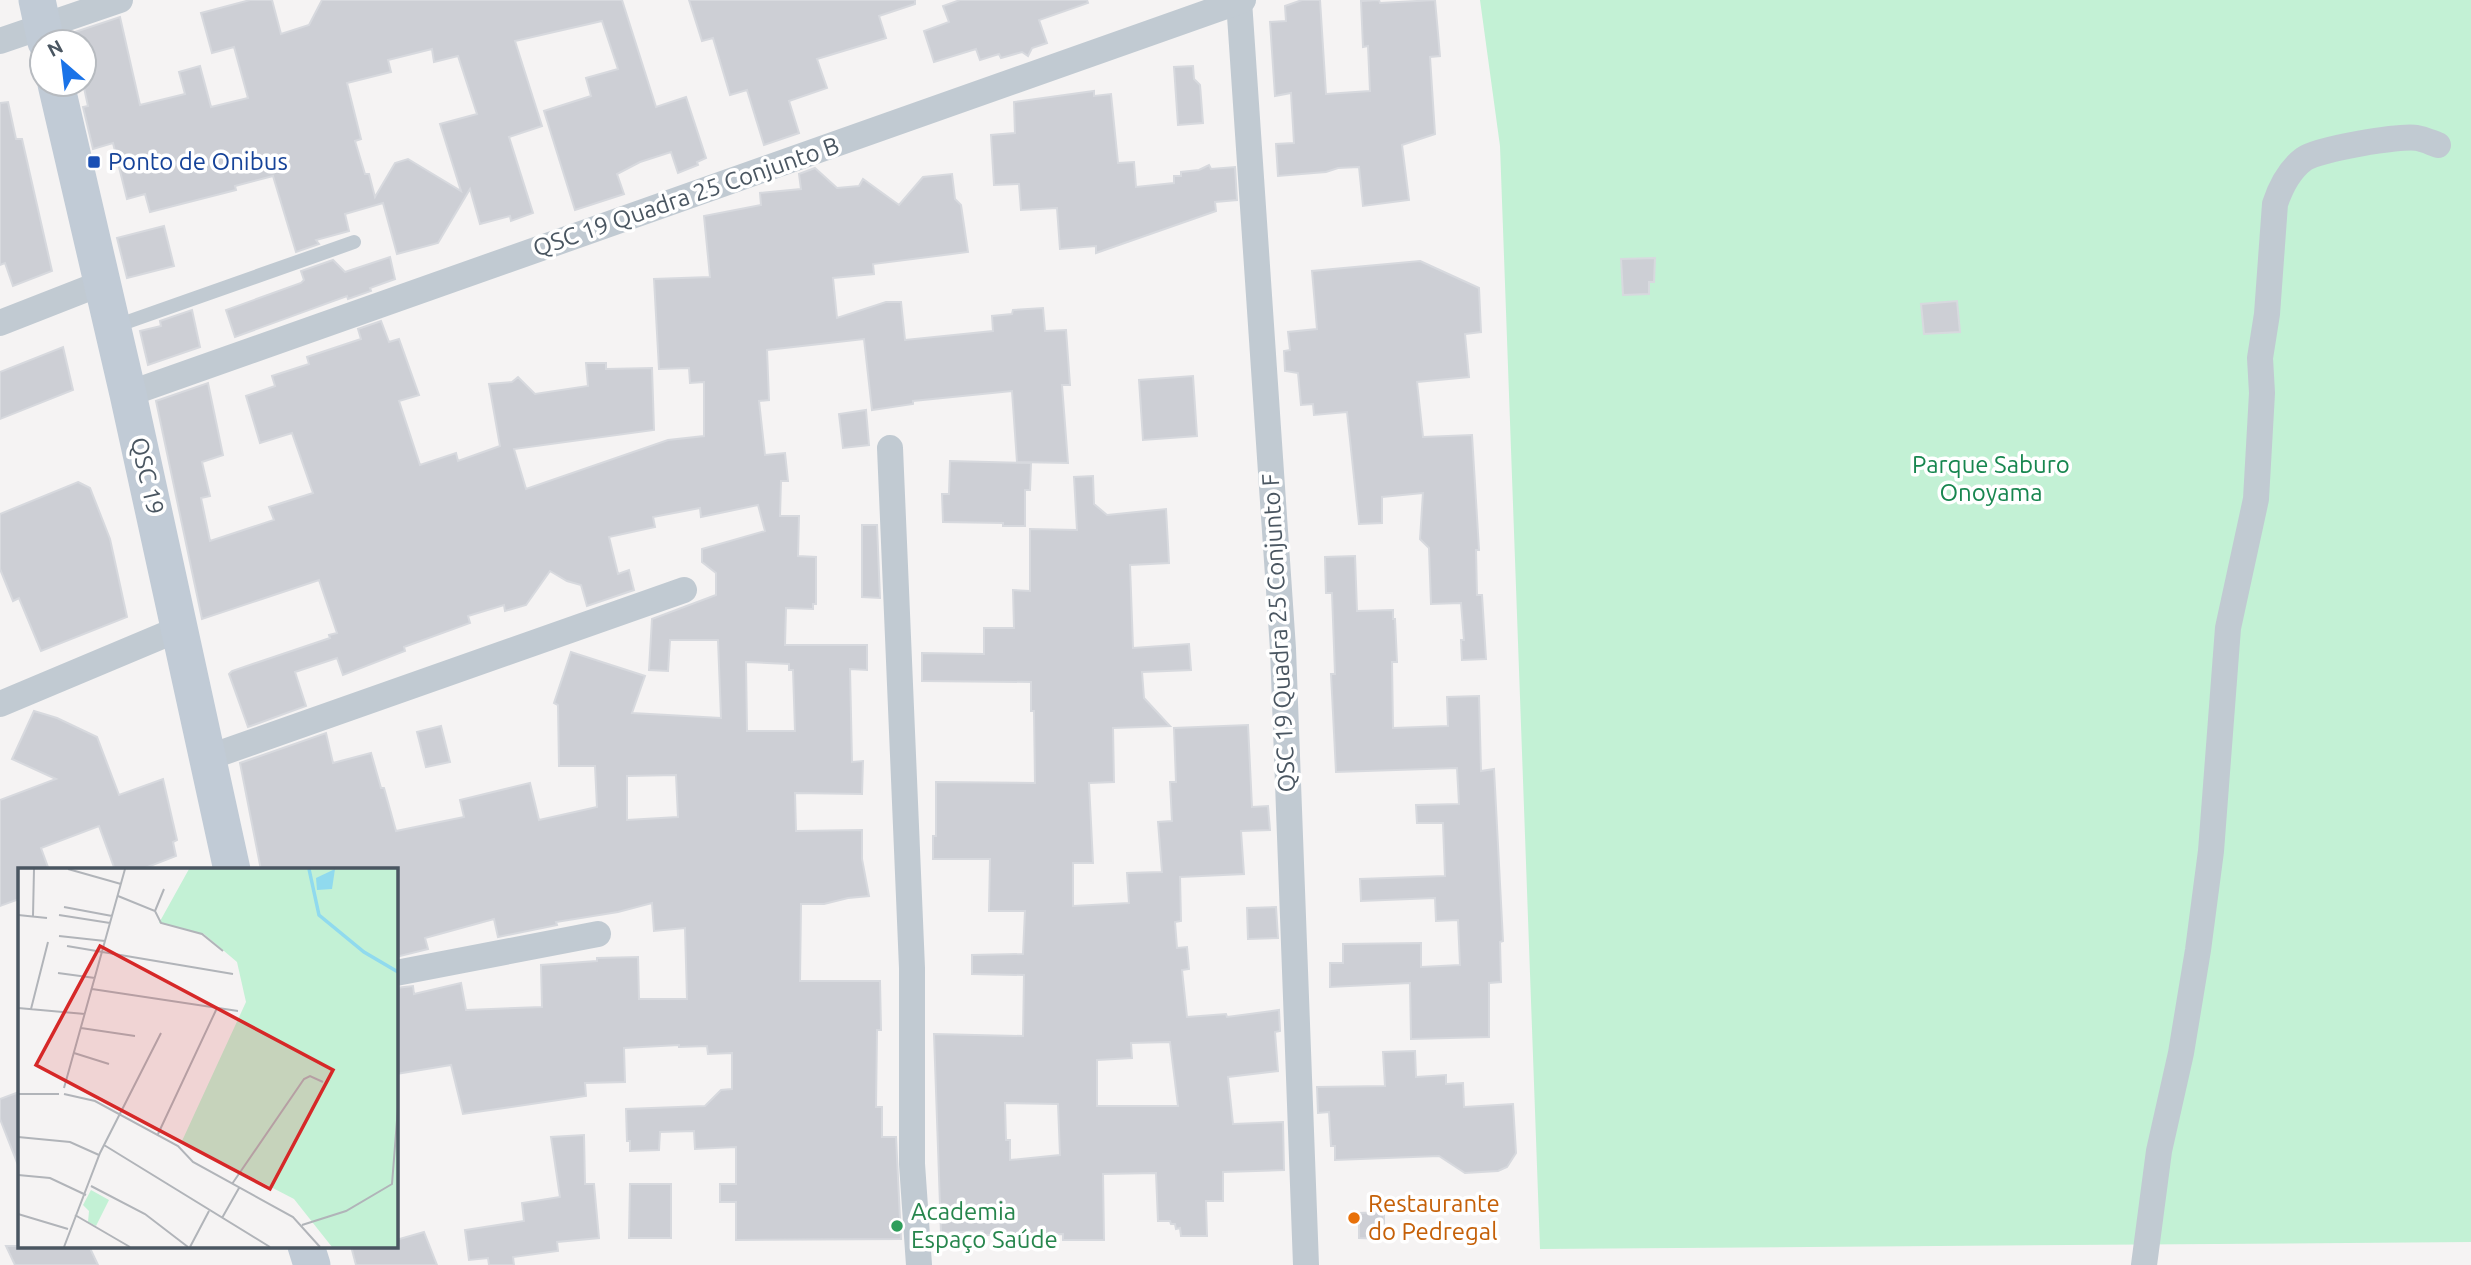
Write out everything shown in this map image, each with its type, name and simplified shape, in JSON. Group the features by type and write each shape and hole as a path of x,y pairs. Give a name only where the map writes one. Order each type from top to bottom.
{"street":[{"path":"0,41 42,22 120,0"},
{"name":"QSC 19 Quadra 25 Conjunto B","path":"128,394 1241,1"},
{"name":"QSC 19 Quadra 25 Conjunto F","path":"1241,1 1283,649 1306,1265"},
{"name":"QSC 19","path":"59,98 181,628 227,866"},
{"path":"2144,1265 2159,1150 2181,1053 2199,950 2211,852 2228,628 2256,499 2262,393 2260,358 2267,314 2275,204 2292,169 2307,156 2326,150 2416,137 2438,145"},
{"path":"0,323 102,283"},
{"path":"891,448 912,968 912,1164 919,1265"},
{"path":"207,758 684,590"},
{"path":"0,704 181,628"},
{"path":"397,973 598,934"},
{"path":"307,1248 312,1265"}],"lane":[{"path":"112,327 354,242"}],"green space":[{"name":"Parque Saburo Onoyama","path":"1480,0 2471,0 2471,1242 1540,1249 1500,146"}],"building":[{"path":"250,0 272,0 281,34 309,25 322,0 622,0 656,107 686,97 706,158 697,162 698,165 678,173 671,152 640,162 617,174 624,194 575,210 544,111 591,96 586,78 618,69 602,21 515,41 542,126 509,137 533,213 511,221 510,216 480,224 470,189 438,243 397,254 383,203 345,214 349,231 316,240 319,244 296,252 273,176 235,186 236,190 150,212 145,194 127,199 113,143 93,149 83,107 88,106 86,98 98,98 98,28 87,28 120,17 140,105 185,94 179,72 200,66 211,107 248,98 234,47 212,53 201,13","holes":["432,49 434,62 458,56 477,114 440,124 461,191 408,159 395,163 375,197 355,141 361,139 347,83 391,72 388,60"]},
{"path":"689,0 915,0 915,4 879,16 886,38 817,59 827,88 789,101 799,133 764,145 747,90 730,95 713,38 702,41"},
{"path":"960,0 1087,0 1088,3 1039,20 1047,43 1032,48 1028,56 1022,52 1001,58 999,54 980,60 976,49 934,62 924,31 949,22 943,6"},
{"path":"1302,0 1320,0 1326,94 1370,91 1368,46 1363,47 1361,1 1379,0 1380,3 1435,0 1440,56 1430,57 1435,134 1402,145 1409,200 1363,206 1359,167 1278,176 1276,144 1294,143 1291,93 1275,96 1270,22 1286,21 1285,6"},
{"path":"1193,66 1194,79 1200,85 1203,123 1178,125 1174,67"},
{"path":"1094,91 1094,96 1111,94 1118,163 1134,162 1136,187 1174,183 1174,176 1181,176 1181,172 1199,170 1209,165 1211,169 1235,167 1237,200 1215,202 1216,211 1096,253 1096,246 1060,249 1057,208 1021,210 1019,184 994,185 991,135 1015,133 1014,102"},
{"path":"8,102 16,139 22,139 52,271 13,286 5,263 0,265 0,103"},
{"path":"815,168 837,188 859,186 863,179 899,205 923,177 952,174 955,199 961,205 968,252 873,264 874,274 833,278 837,318 886,302 901,302 905,340 993,331 992,316 1012,314 1013,310 1043,308 1045,331 1066,330 1070,385 1062,385 1068,463 1017,462 1012,391 913,401 913,404 872,410 864,339 767,350 769,400 759,401 765,455 785,453 788,481 781,481 780,516 799,516 798,556 816,557 816,604 813,604 813,609 786,608 785,645 867,645 867,670 850,669 852,762 863,761 862,794 795,793 796,831 862,830 862,859 869,896 824,904 801,904 800,981 880,981 881,1030 877,1030 876,1107 882,1107 882,1137 896,1137 901,1239 736,1240 736,1202 720,1202 720,1184 736,1184 736,1147 695,1149 694,1131 660,1132 659,1150 630,1151 626,1109 705,1106 721,1090 732,1089 732,1053 708,1054 707,1046 624,1048 625,1082 585,1083 586,1096 463,1114 451,1065 397,1074 397,988 413,986 414,994 461,983 466,1010 542,1007 541,965 597,961 597,958 638,957 639,999 687,999 685,928 654,931 652,903 618,912 556,922 557,925 498,937 494,919 425,938 428,949 397,957 397,868 261,868 240,763 326,733 333,763 371,753 396,831 464,817 460,800 530,783 539,820 597,807 595,766 559,766 558,705 554,703 571,652 645,676 632,713 721,718 718,640 670,640 668,671 649,670 652,619 716,595 716,573 702,562 702,549 765,531 758,505 701,517 700,508 653,517 655,527 609,537 618,574 629,570 634,590 587,606 581,585 567,581 550,571 526,605 505,611 504,605 468,616 470,623 404,647 405,651 343,675 337,658 295,672 306,706 248,727 229,674 330,638 329,635 337,633 319,580 202,619 156,401 208,383 223,455 202,462 210,496 201,498 210,541 274,520 269,507 313,493 292,433 260,443 246,396 275,386 272,376 309,364 307,357 361,339 358,329 381,321 389,342 399,339 419,395 399,401 420,465 456,453 458,461 500,446 489,384 512,382 518,377 535,394 588,386 586,363 606,363 606,369 652,368 654,430 514,449 526,489 668,440 704,436 704,382 690,383 689,368 659,369 654,279 710,277 704,216 761,205 760,193 801,189 799,174","holes":["746,662 789,664 789,670 793,670 795,731 747,731","676,775 678,817 627,820 627,776"]},
{"path":"164,226 174,266 127,278 117,238"},
{"path":"390,257 395,279 370,288 371,291 348,299 347,296 235,337 226,310 301,283 304,280 301,271 333,260 345,272"},
{"path":"1655,258 1654,282 1649,282 1649,294 1623,295 1621,259"},
{"path":"1420,261 1479,288 1481,332 1465,334 1469,377 1417,382 1423,437 1472,435 1479,550 1476,550 1477,595 1482,595 1486,659 1462,660 1461,640 1464,640 1461,603 1431,604 1429,548 1420,539 1423,493 1382,497 1382,523 1359,524 1347,412 1314,415 1313,404 1301,405 1298,373 1285,371 1284,351 1290,350 1288,332 1317,329 1312,271"},
{"path":"1957,301 1960,332 1924,334 1921,304"},
{"path":"192,310 200,347 148,365 140,331 161,326 160,321"},
{"path":"63,347 73,390 0,419 0,372"},
{"path":"1193,376 1197,436 1143,440 1139,380"},
{"path":"866,410 869,445 843,448 839,414"},
{"path":"950,461 1031,463 1030,490 1025,490 1025,526 943,522 942,494 949,494"},
{"path":"1093,476 1094,504 1107,515 1166,509 1169,563 1130,565 1133,648 1189,644 1191,670 1142,672 1144,698 1170,726 1113,728 1114,782 1089,783 1093,863 1073,863 1073,906 1129,903 1127,873 1162,872 1158,822 1172,821 1170,782 1176,782 1174,728 1248,725 1252,807 1268,806 1270,830 1241,831 1244,874 1180,877 1181,921 1175,922 1177,948 1187,947 1189,969 1182,970 1187,1017 1226,1014 1227,1017 1279,1010 1280,1031 1275,1032 1278,1071 1228,1077 1233,1124 1283,1122 1284,1170 1223,1172 1223,1201 1206,1201 1207,1236 1181,1236 1180,1228 1176,1229 1175,1224 1158,1221 1156,1173 1103,1174 1104,1240 1063,1240 1063,1234 983,1235 983,1231 941,1233 934,1034 1023,1036 1024,975 972,974 972,955 1023,954 1025,911 989,911 990,859 933,859 933,836 936,836 936,782 1035,783 1034,711 1031,711 1031,682 922,681 922,653 984,654 984,628 1014,628 1013,590 1030,591 1030,529 1077,530 1074,477","holes":["1170,1042 1178,1106 1097,1106 1097,1060 1132,1058 1131,1043","1005,1103 1058,1104 1060,1155 1010,1160 1010,1140 1006,1140"]},
{"path":"78,482 90,488 110,539 127,617 41,651 19,598 13,601 0,569 0,514"},
{"path":"862,525 877,525 880,598 862,597"},
{"path":"1355,556 1357,611 1393,610 1395,619 1397,662 1392,662 1393,728 1448,726 1447,697 1479,696 1481,771 1494,769 1503,941 1500,942 1501,982 1489,983 1489,1037 1411,1039 1410,983 1330,987 1330,963 1343,963 1343,944 1421,943 1421,967 1460,965 1458,920 1436,921 1435,898 1361,901 1360,879 1445,876 1443,823 1417,823 1416,805 1459,804 1457,768 1336,772 1331,674 1335,674 1332,593 1326,593 1325,557"},
{"path":"34,711 57,718 97,737 119,795 163,779 177,840 173,842 176,856 145,868 114,868 99,826 41,848 48,868 18,868 18,899 0,906 0,800 56,779 12,759"},
{"path":"441,726 450,762 426,767 417,732"},
{"path":"1276,907 1278,938 1248,939 1247,908"},
{"path":"1415,1051 1416,1077 1446,1075 1446,1084 1463,1083 1464,1107 1513,1104 1516,1153 1507,1167 1498,1171 1465,1173 1439,1156 1335,1160 1335,1146 1331,1146 1329,1112 1318,1113 1317,1087 1385,1086 1383,1052"},
{"path":"18,1092 18,1165 0,1119 0,1099"},
{"path":"584,1135 585,1184 594,1184 599,1238 557,1242 558,1251 513,1257 514,1265 489,1265 488,1258 469,1260 465,1230 524,1221 522,1203 560,1197 551,1137"},
{"path":"630,1184 671,1184 671,1238 629,1238"},
{"path":"1384,1212 1384,1239 1359,1238 1359,1213"},
{"path":"424,1232 437,1265 356,1265 352,1248 397,1248 397,1240"},
{"path":"6,1246 90,1248 98,1265 15,1265"}],"place":[{"name":"Ponto de Onibus","path":"94,162"},
{"name":"Restaurante do Pedregal","path":"1354,1218"},
{"name":"Academia Espaço Saúde","path":"897,1226"}]}
